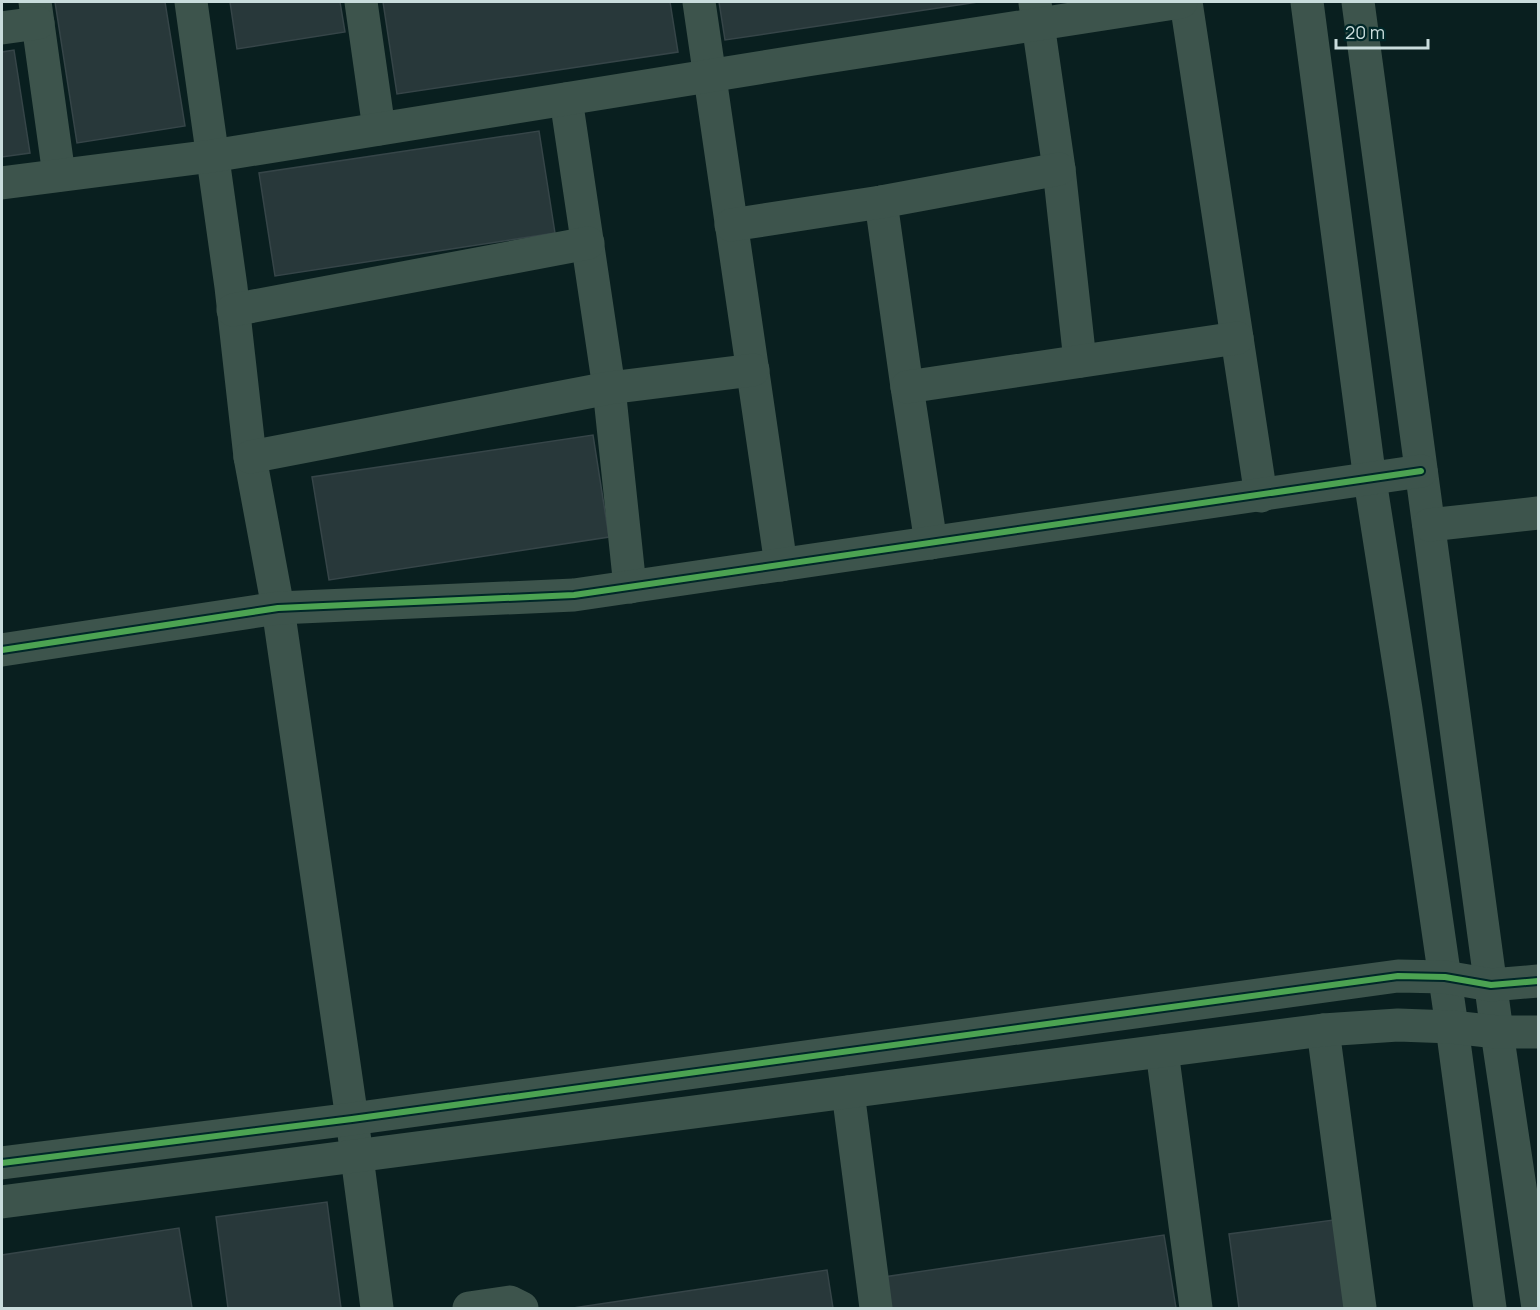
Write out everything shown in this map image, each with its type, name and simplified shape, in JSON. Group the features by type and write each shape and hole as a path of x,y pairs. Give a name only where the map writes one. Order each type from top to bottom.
{"street":[{"path":"191,2 233,310 250,457 278,608 377,1308"},
{"path":"361,2 379,129"},
{"path":"699,2 781,565"},
{"path":"2,183 212,156 710,76 1037,13 1181,2"},
{"path":"1186,2 1261,496"},
{"path":"1307,2 1370,480 1407,709 1490,1308"},
{"path":"1358,2 1497,1032 1538,1308"},
{"path":"2,28 37,12 59,176"},
{"path":"1037,13 1059,169 1080,361"},
{"path":"566,99 609,388 630,587"},
{"path":"731,225 881,202 1059,169"},
{"path":"881,202 931,543"},
{"path":"233,310 588,243"},
{"path":"907,387 1237,338"},
{"path":"250,457 609,388 753,370"},
{"path":"2,650 278,608 574,595 1421,471"},
{"path":"1429,525 1539,513"},
{"path":"2,1163 352,1119 1398,976 1445,977 1491,985 1539,981"},
{"path":"2,1202 1323,1030 1398,1025 1452,1027 1497,1032 1539,1032"},
{"path":"1323,1030 1360,1308"},
{"path":"1162,1051 1196,1308"},
{"path":"848,1092 876,1308"},
{"path":"469,1308 510,1302 522,1308"}],"building":[{"path":"55,2 165,2 185,126 77,143"},
{"path":"230,2 340,2 345,32 237,49"},
{"path":"383,2 670,2 678,52 397,94"},
{"path":"719,2 978,2 725,40"},
{"path":"14,50 30,153 2,157 2,52"},
{"path":"539,131 555,233 275,276 259,173"},
{"path":"593,435 609,537 329,580 312,477"},
{"path":"327,1202 341,1308 228,1308 216,1217"},
{"path":"1341,1219 1353,1308 1239,1308 1229,1234"},
{"path":"179,1228 192,1308 2,1308 2,1255"},
{"path":"1164,1235 1176,1308 889,1308 884,1277"},
{"path":"827,1270 833,1308 573,1308"}],"cycle path":[{"path":"2,650 278,608 574,595 1421,471"},
{"path":"2,1163 352,1119 1398,976 1445,977 1491,985 1538,981"}]}
